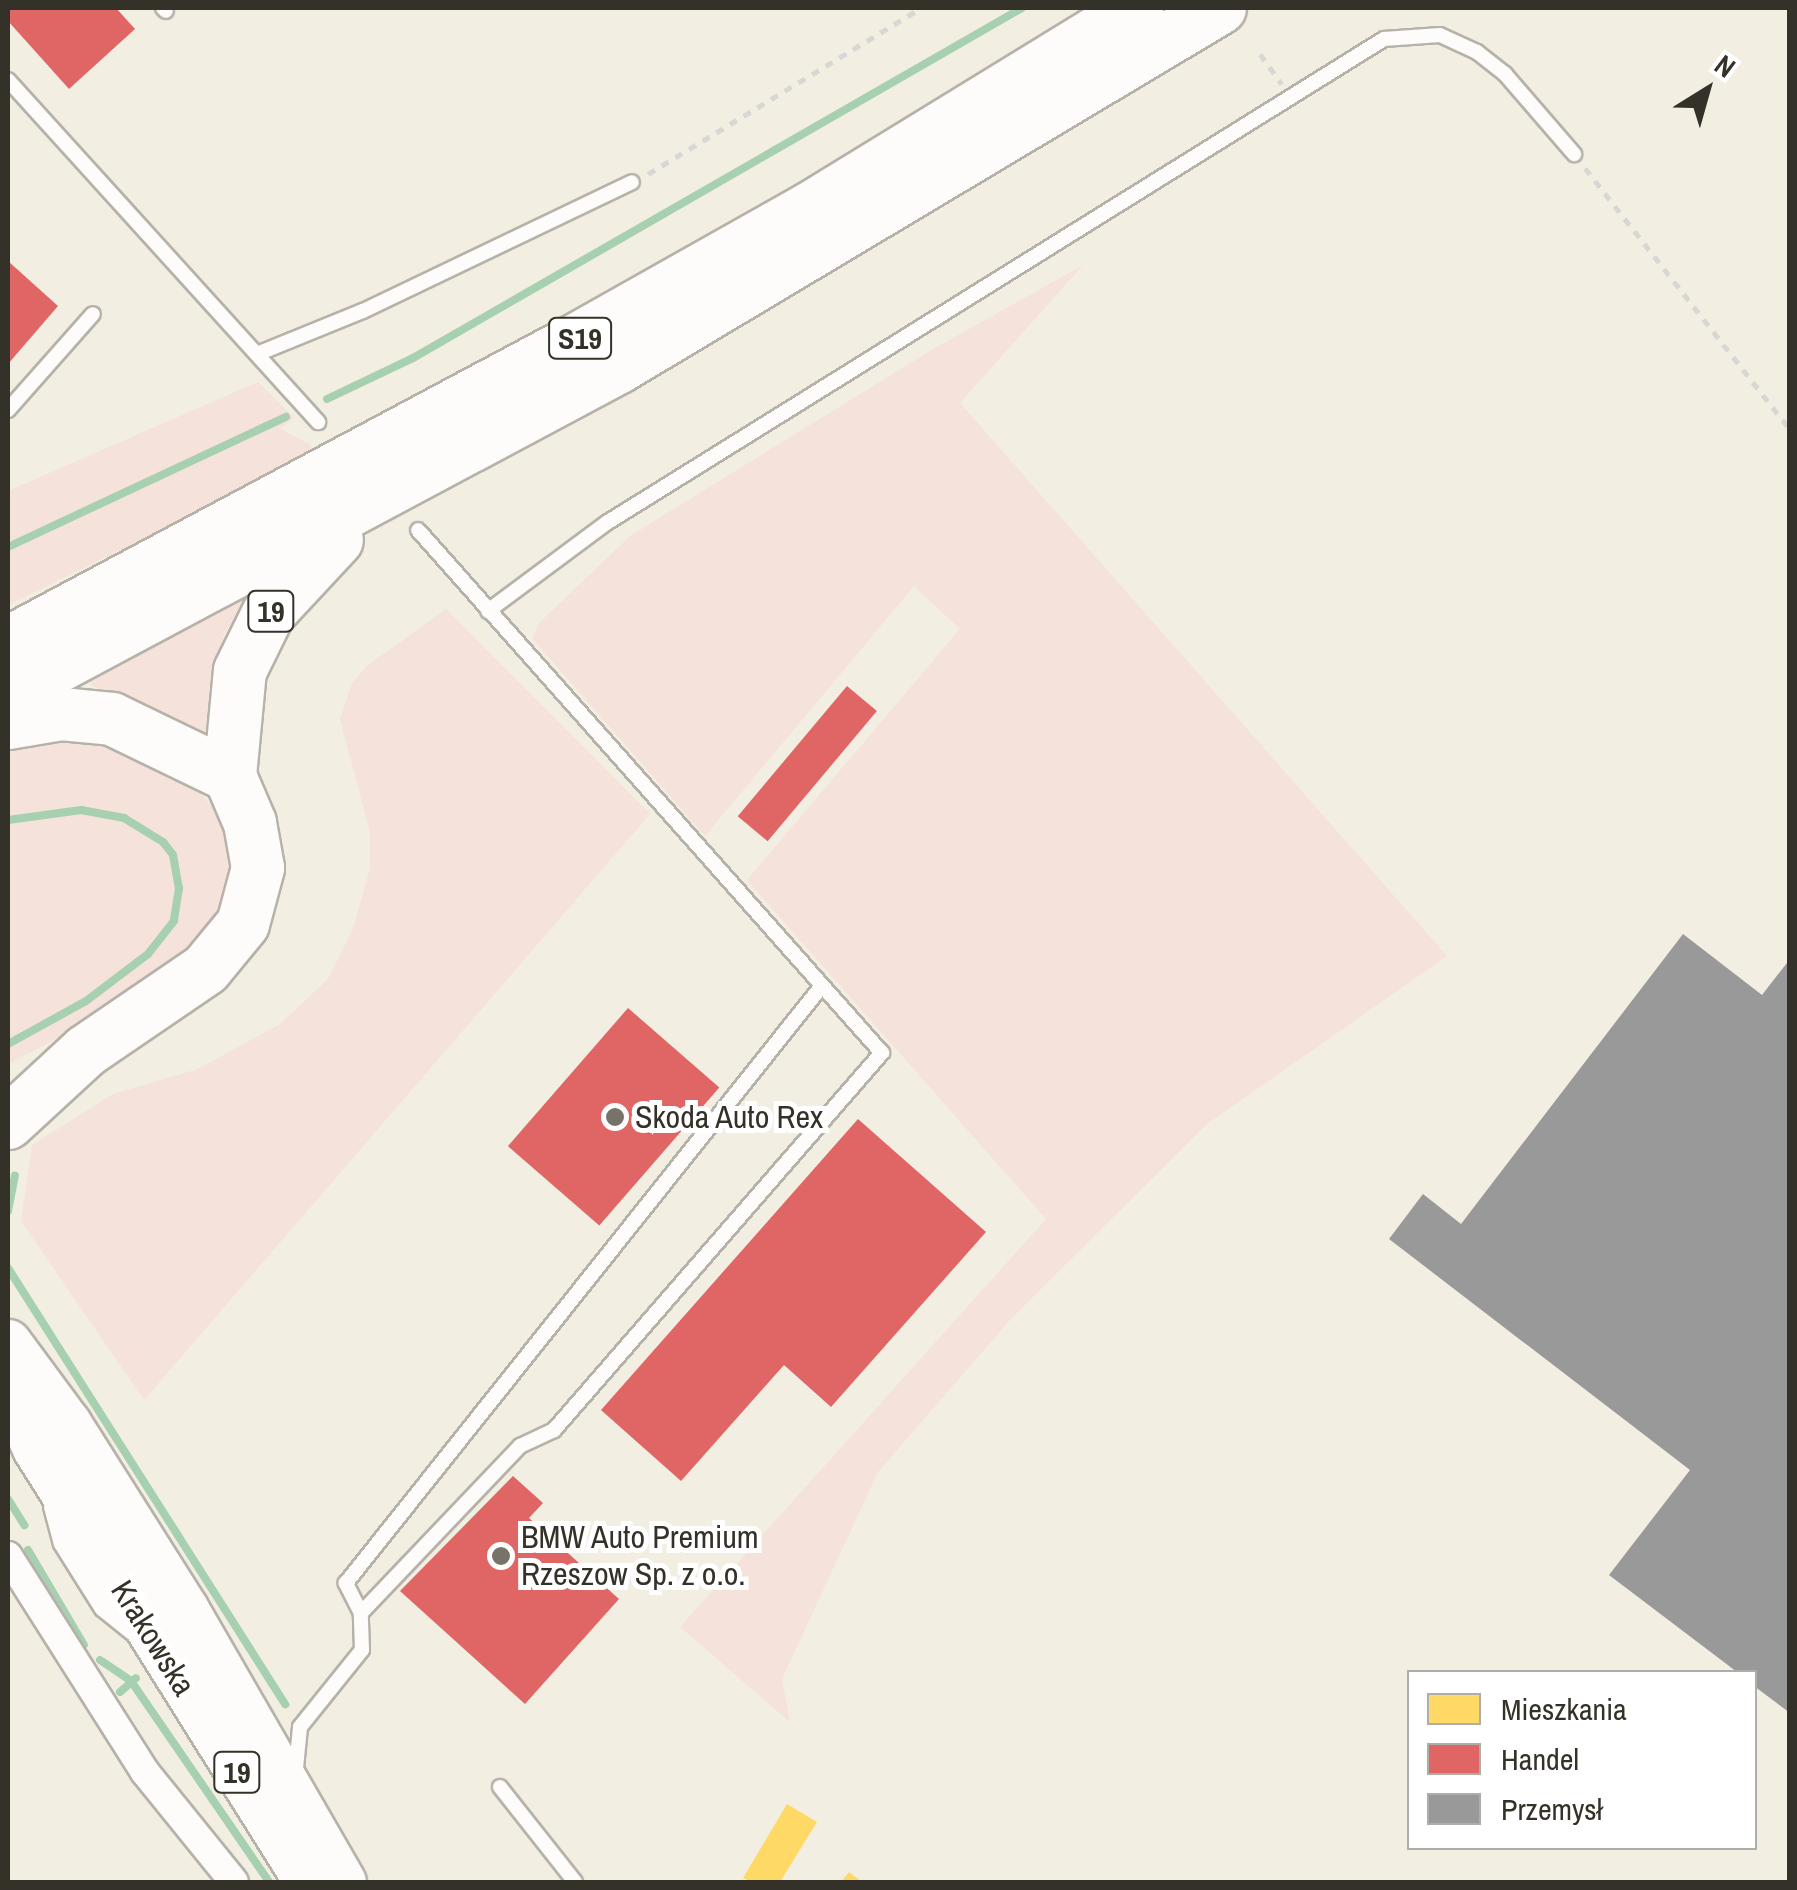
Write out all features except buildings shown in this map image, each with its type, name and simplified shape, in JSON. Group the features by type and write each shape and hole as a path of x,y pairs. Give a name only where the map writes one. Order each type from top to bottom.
{"highway":[{"name":"S19","path":"8,644 556,352 809,208 1137,8"},
{"name":"S19","path":"8,693 407,510 833,242 1220,8"},
{"name":"19","path":"8,1122 86,1051 206,970 242,924 256,887 256,846 230,776 236,688 258,630 312,560 407,510"},
{"path":"8,723 61,714 112,719 230,776"},
{"path":"8,1080 86,1051"}],"main road":[{"name":"Krakowska","path":"8,1308 37,1429"},
{"name":"Krakowska","path":"8,1342 37,1429 168,1661 307,1882"},
{"name":"Krakowska","path":"8,1389 307,1822 343,1882"}],"street":[{"path":"8,1556 145,1772 234,1882"}],"lane":[{"path":"488,612 608,522 1289,94 1384,39 1440,36 1505,74 1574,154"},
{"path":"8,80 318,422"},
{"path":"257,354 363,311 632,182"},
{"path":"8,410 93,314"},
{"path":"360,1613 520,1446 554,1430 882,1054 488,612 407,510"},
{"path":"307,1822 297,1736 362,1650 360,1613 346,1584 821,986"},
{"path":"500,1787 575,1882"}],"path":[{"path":"632,182 922,8"},
{"path":"1260,54 1289,94"},
{"path":"1574,154 1790,429"}],"shaded area":[{"path":"1083,265 960,403 1447,956 1207,1124 1010,1320 878,1472 782,1679 790,1722 680,1627 1046,1219 747,880 960,629 914,586 705,836 532,638 539,623 630,536 930,351"},
{"path":"258,382 294,418 280,429 311,445 307,459 8,605 8,491"},
{"path":"251,595 225,632 209,687 208,740 147,704 92,686 90,680"},
{"path":"446,609 650,814 144,1400 21,1221 32,1145 113,1094 198,1069 280,1024 328,979 353,929 370,868 370,832 340,719 352,683 367,666"},
{"path":"51,728 178,767 223,820 234,867 229,898 208,936 128,1002 8,1064 8,738"}],"waterway":[{"path":"327,399 413,358 1022,8"},
{"path":"8,547 286,417"},
{"path":"8,820 81,810 124,818 163,842 173,855 179,888 174,921 148,954 86,1001 8,1044"},
{"path":"8,1211 15,1176"},
{"path":"8,1268 285,1704"},
{"path":"8,1499 24,1525"},
{"path":"28,1550 84,1645"},
{"path":"100,1660 131,1681 269,1882"},
{"path":"120,1692 136,1678"}],"place":[{"name":"Skoda Auto Rex","path":"615,1117"},
{"name":"BMW Auto Premium Rzeszow Sp. z o.o.","path":"501,1556"}]}
